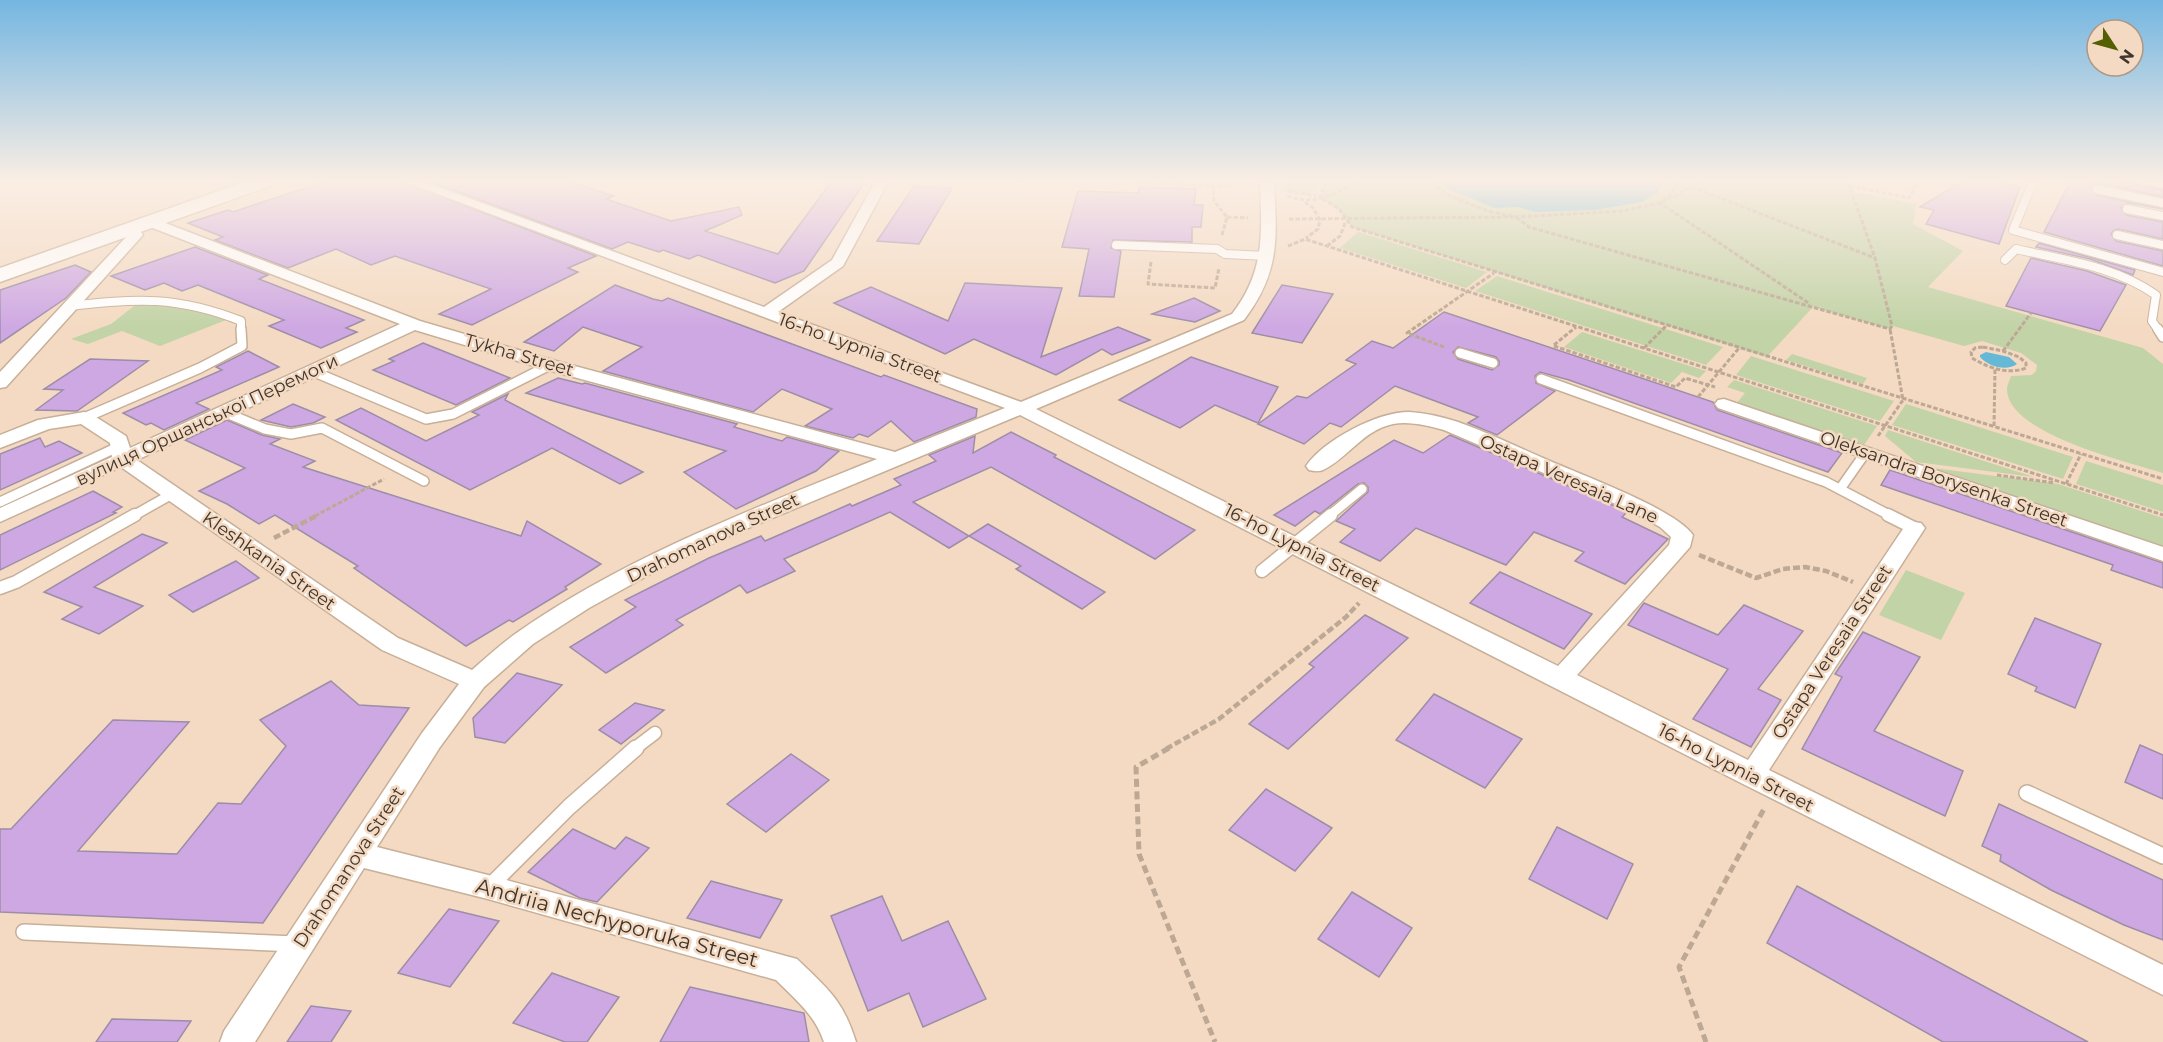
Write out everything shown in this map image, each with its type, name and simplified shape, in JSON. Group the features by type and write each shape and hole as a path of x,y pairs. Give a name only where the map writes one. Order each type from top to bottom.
{"main road":[{"path":"0,275 126,231"}],"street":[{"path":"0,383 136,235 126,231"},
{"name":"Tykha Street","path":"172,231 414,324 550,364 898,459"},
{"name":"16-ho Lypnia Street","path":"543,231 1022,409 1297,544 1751,776 2163,981"},
{"path":"765,313 838,262 855,231"},
{"name":"Drahomanova Street","path":"236,1042 430,740 475,681 525,638 581,603 646,567 796,499 1022,409 1238,317 1264,277 1267,231"},
{"name":"вулиця Оршанської Перемоги","path":"0,516 121,453 224,412 414,324"},
{"name":"Oleksandra Borysenka Street","path":"1724,404 2163,554"},
{"name":"Ostapa Veresaia Lane","path":"1316,465 1374,423 1393,417 1425,418 1451,426 1632,504 1667,523 1682,536 1679,547"},
{"path":"0,442 45,424 84,418"},
{"name":"Kleshkania Street","path":"84,418 120,440 121,453 172,494 390,644 475,681"},
{"name":"Ostapa Veresaia Street","path":"1751,776 1914,528"},
{"path":"1560,679 1679,547"},
{"name":"Andriia Nechyporuka Street","path":"357,854 488,887 786,969 823,1005 833,1020 840,1042"}],"lane":[{"path":"2015,231 2163,272"},
{"path":"2117,235 2163,245"},
{"path":"1116,245 1217,249 1225,254 1267,254"},
{"path":"2005,260 2016,249 2124,277 2147,287 2156,295 2152,321 2163,337"},
{"path":"70,306 134,299 176,300 200,305 241,321 242,346 200,368 84,418"},
{"path":"1460,352 1493,363"},
{"path":"312,370 426,419 453,414 550,364"},
{"path":"1541,379 1815,478 1914,528"},
{"path":"224,412 265,429 291,434 322,428 424,481"},
{"path":"1840,489 1866,452"},
{"path":"0,502 121,453"},
{"path":"1262,571 1362,489"},
{"path":"0,588 16,582 172,494"},
{"path":"488,887 599,777 655,733"},
{"path":"2027,793 2163,856"},
{"path":"24,932 299,944"}],"path":[{"path":"1152,259 1148,284 1215,288 1220,263 1217,249 1223,231"},
{"path":"1296,242 1317,231"},
{"path":"1326,246 1344,231"},
{"path":"1364,231 2163,479"},
{"path":"1545,231 1890,329"},
{"path":"1701,231 1813,307"},
{"path":"1804,231 1875,258"},
{"path":"1865,231 1875,258 1892,326 1890,329 1903,400 1885,425"},
{"path":"1305,239 2163,515"},
{"path":"1460,352 1407,333 1495,272"},
{"path":"2003,351 2031,313"},
{"path":"1576,326 1554,346 1676,387 1685,378 1709,386"},
{"path":"1644,348 1666,326"},
{"path":"1983,347 2003,351 2019,357 2026,363 2026,368 2010,372 1995,369 1972,358 1971,352 1975,348 1983,347"},
{"path":"1698,397 1739,348"},
{"path":"1994,426 1995,369"},
{"path":"2068,484 2081,454"},
{"path":"253,550 401,469"},
{"path":"1679,547 1756,578 1791,566 1826,569 1872,591"},
{"path":"1215,1042 1139,854 1136,766 1219,719 1346,616 1375,584"},
{"path":"1706,1042 1679,967 1765,807"}],"green space":[{"path":"1364,231 1925,231 1963,251 1928,287 2143,348 2163,364 2163,473 2072,444 2027,420 2012,405 2007,386 2011,376 2032,375 2037,365 2021,353 1982,341 1964,346 1893,326 1890,329 1813,307 1767,357"},
{"path":"1358,232 1487,272 1466,288 1340,248"},
{"path":"1497,276 1723,347 1706,365 1475,291"},
{"path":"138,303 192,307 226,320 160,346 122,331 88,344 71,339 111,324"},
{"path":"1582,332 1706,371 1699,378 1682,372 1671,383 1564,347"},
{"path":"1792,354 1867,378 1863,384 1786,360"},
{"path":"1751,356 1894,401 1880,421 1736,375"},
{"path":"1734,380 1877,426 1862,448 1736,404 1745,393 1727,387"},
{"path":"1906,404 2073,457 2063,479 1892,425"},
{"path":"1888,430 2034,477 1916,462 1885,436"},
{"path":"2086,461 2163,485 2163,512 2076,484"},
{"path":"1918,466 2058,484 2163,518 2163,551"},
{"path":"1906,570 1965,593 1941,640 1879,615"}],"water":[{"path":"1986,352 2009,357 2017,364 2008,368 1992,365 1980,357"}],"building":[{"path":"207,231 530,231 596,256 568,268 578,272 472,325 439,314 491,289 395,256 371,265 336,249 288,268 215,240 223,237"},
{"path":"563,231 706,231 778,254 795,231 832,231 804,271 775,283 698,255 689,259 628,242 612,249"},
{"path":"884,231 927,231 919,244 877,241"},
{"path":"1067,231 1192,231 1192,242 1113,240 1111,248 1121,251 1114,297 1079,296 1089,249 1062,247"},
{"path":"1950,231 2004,231 1999,244"},
{"path":"2114,231 2111,234 2116,241 2163,251 2163,266 2044,232"},
{"path":"2125,231 2163,231 2163,239"},
{"path":"2039,243 2135,270 2133,275 2090,259 2036,247"},
{"path":"195,247 268,275 259,279 364,320 346,328 357,332 321,348 269,326 284,320 198,285 182,291 164,283 145,290 111,276"},
{"path":"2031,258 2087,271 2126,285 2100,331 2006,306"},
{"path":"75,265 91,272 66,298 0,343 0,290"},
{"path":"965,283 1062,288 1041,357 1118,327 1150,340 1112,355 1102,349 1056,375 974,339 945,354 834,303 871,287 948,321"},
{"path":"615,285 653,299 662,301 668,298 881,377 884,375 977,409 976,417 914,442 891,421 868,437 859,434 853,438 805,426 832,409 782,389 753,412 603,371 642,347 583,327 554,351 524,342"},
{"path":"1282,285 1333,294 1302,343 1252,333"},
{"path":"1194,298 1220,311 1195,322 1152,314"},
{"path":"1444,312 1713,402 1717,410 1842,453 1828,472 1569,380 1540,372 1535,376 1536,383 1555,391 1497,435 1468,423 1478,417 1395,386 1341,427 1330,423 1304,444 1258,424 1297,396 1307,398 1356,364 1346,360 1372,341 1393,348","holes":["1458,347 1496,357 1499,365 1492,370 1458,359 1453,352"]},
{"path":"423,343 510,378 456,405 373,370 394,361 389,359"},
{"path":"248,351 279,367 196,403 209,409 164,430 151,423 146,425 123,413 222,370 216,367"},
{"path":"1191,357 1278,387 1258,423 1215,405 1180,428 1119,400"},
{"path":"90,359 148,361 77,411 36,410 63,390 44,389"},
{"path":"558,378 585,383 737,424 734,427 782,441 787,437 839,451 816,471 736,509 684,472 726,451 526,393"},
{"path":"508,394 505,400 643,472 620,484 552,448 470,490 336,420 361,408 426,441 479,415 472,412"},
{"path":"293,404 325,417 313,423 291,427 261,420"},
{"path":"227,420 262,435 280,439 270,444 315,461 303,467 521,536 527,521 601,564 565,587 567,589 513,622 509,620 466,646 354,568 358,566 275,515 259,524 227,504 199,491 245,468 185,440"},
{"path":"1011,432 1056,455 1054,457 1195,530 1155,559 991,467 913,502 969,536 949,548 890,512 784,559 795,571 747,593 740,585 676,620 683,625 606,673 570,647 636,607 625,600 709,558 761,536 765,541 850,504 852,506 901,485 894,479 936,461 929,455 975,436 973,453"},
{"path":"1450,435 1624,510 1627,512 1622,517 1668,539 1625,584 1575,561 1584,552 1534,532 1506,565 1416,528 1380,561 1340,542 1355,529 1336,521 1368,492 1368,487 1364,483 1358,484 1320,514 1315,511 1295,526 1274,515 1394,440 1423,453"},
{"path":"40,438 45,447 59,441 82,453 0,490 0,454"},
{"path":"1890,470 2163,563 2163,588 2111,570 2113,565 1881,485"},
{"path":"93,491 122,507 113,512 116,513 0,570 0,535"},
{"path":"988,524 1105,592 1082,609 1016,569 1021,566 969,536"},
{"path":"142,534 167,543 94,587 143,606 99,634 62,619 82,607 44,592"},
{"path":"236,561 259,578 193,612 169,595"},
{"path":"1500,572 1592,614 1564,649 1470,603"},
{"path":"1644,603 1718,635 1744,605 1803,631 1758,689 1781,700 1751,747 1693,719 1728,669 1628,625"},
{"path":"1365,615 1408,638 1288,749 1249,724 1314,667 1309,664"},
{"path":"2035,618 2101,644 2075,708 2035,691 2037,687 2008,674"},
{"path":"1863,632 1920,657 1874,731 1963,771 1945,816 1802,749 1842,677 1835,674"},
{"path":"517,673 562,685 505,743 475,737 473,718"},
{"path":"331,681 359,705 409,708 263,923 0,912 0,829 11,829 113,720 189,722 78,851 177,854 218,803 241,804 286,746 260,720"},
{"path":"1434,694 1522,739 1485,788 1396,740"},
{"path":"635,703 664,710 621,744 599,730"},
{"path":"2140,745 2163,755 2163,799 2125,782"},
{"path":"791,754 829,780 766,832 727,804"},
{"path":"1266,789 1332,828 1295,871 1229,830"},
{"path":"1999,804 2163,880 2163,940 2124,925 2051,890 2000,861 2001,855 1982,846"},
{"path":"1557,827 1633,864 1607,919 1529,879"},
{"path":"573,829 615,849 626,837 649,848 597,902 580,898 528,872"},
{"path":"711,881 782,900 760,938 687,918"},
{"path":"1797,886 2088,1042 1943,1042 1767,943"},
{"path":"1352,892 1412,928 1379,977 1318,939"},
{"path":"882,896 902,941 948,921 986,999 923,1027 909,993 868,1011 831,916"},
{"path":"449,909 499,921 450,987 398,973"},
{"path":"552,973 619,997 587,1042 565,1042 513,1023"},
{"path":"690,987 804,1013 809,1042 660,1042"},
{"path":"311,1006 351,1011 331,1042 287,1042"},
{"path":"112,1019 191,1021 177,1042 96,1042"}]}
